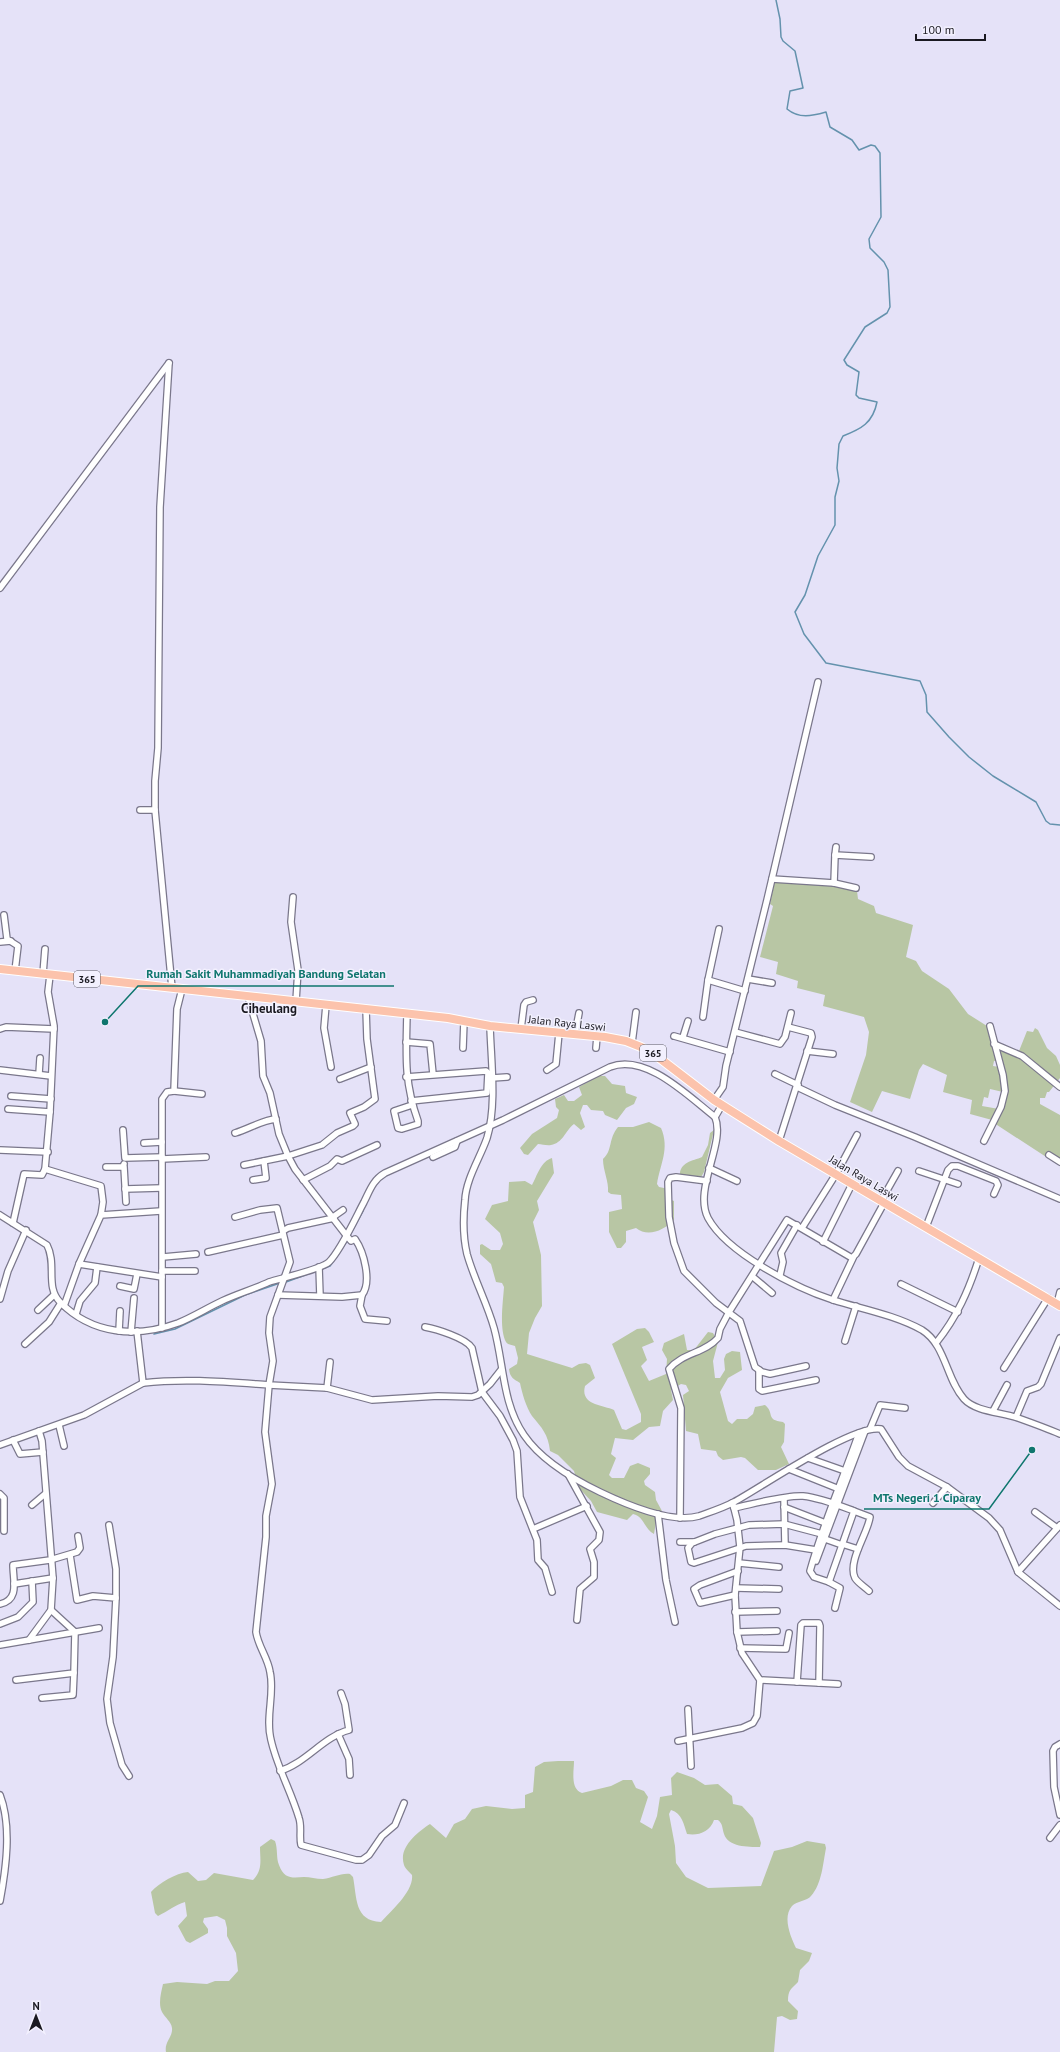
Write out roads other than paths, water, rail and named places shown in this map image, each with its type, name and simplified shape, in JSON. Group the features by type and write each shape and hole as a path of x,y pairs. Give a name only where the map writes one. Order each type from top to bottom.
{"main road":[{"name":"Jalan Raya Laswi","path":"0,969 366,1009 464,1021 490,1026 597,1036 632,1043 654,1054 714,1100 779,1141 1058,1305"}],"street":[{"path":"0,588 169,363 160,507 158,748 155,781 156,810 177,989 174,1091"},
{"path":"714,1100 723,1087 726,1066 818,682"},
{"path":"140,810 156,810"},
{"path":"834,883 836,847"},
{"path":"836,855 871,857"},
{"path":"772,879 834,883 856,888"},
{"path":"293,898 291,922 298,970 296,1001"},
{"path":"4,915 6,936 18,946 15,971"},
{"path":"703,1017 708,980 719,929"},
{"path":"0,942 11,941"},
{"path":"13,1223 24,1174 42,1175 46,1169 48,1152 54,1029 48,992 45,949"},
{"path":"748,979 772,983"},
{"path":"708,980 745,991"},
{"path":"248,996 261,1041 263,1076 270,1093 276,1119 288,1156 303,1180 351,1241 355,1239 364,1254 366,1284 360,1306 365,1319 387,1321"},
{"path":"521,1029 524,1005 526,1002 533,1000"},
{"path":"326,1005 324,1028 331,1068"},
{"path":"244,1165 288,1156 322,1145 337,1133 353,1126 355,1124 350,1113 364,1107 375,1099 370,1067 366,1009"},
{"path":"632,1043 636,1012"},
{"path":"575,1034 579,1013"},
{"path":"735,1032 780,1044 788,1027 791,1013"},
{"path":"406,1077 433,1074 487,1072 489,1091 487,1093 411,1103 394,1111 398,1128 402,1129 418,1124 411,1103 406,1077 407,1014"},
{"path":"463,1048 464,1021"},
{"path":"683,1038 688,1021"},
{"path":"490,1026 492,1078 488,1132 465,1196 464,1236 467,1254 493,1326 501,1370 512,1413 524,1434 539,1451 567,1472 605,1494 658,1514 680,1518 699,1516 733,1505 804,1496 836,1504 870,1517 858,1549 854,1566 854,1577 869,1590"},
{"path":"984,1141 1001,1106 1004,1093 1004,1075 990,1026"},
{"path":"0,1029 6,1027 54,1029"},
{"path":"779,1141 812,1034 788,1027"},
{"path":"547,1070 553,1068 556,1064 560,1033"},
{"path":"596,1048 597,1036"},
{"path":"674,1036 730,1052"},
{"path":"406,1042 430,1044 433,1074"},
{"path":"994,1044 1022,1056 1060,1087"},
{"path":"807,1051 833,1054"},
{"path":"39,1074 40,1058"},
{"path":"0,1215 13,1223 24,1233 47,1245 53,1265 52,1288 54,1295 61,1305 94,1325 108,1330 135,1334 162,1328 178,1323 224,1300 286,1276 319,1270 329,1262 346,1235 370,1188 378,1178 457,1140 488,1132 601,1071 614,1065 626,1063 644,1067 658,1074 714,1117 717,1129 707,1180 705,1205 709,1220 736,1249 780,1276 833,1300 856,1306 914,1327 929,1336 936,1343 956,1386 964,1399 973,1406 1016,1417 1060,1434"},
{"path":"340,1079 370,1067"},
{"path":"0,1070 51,1076"},
{"path":"775,1074 835,1105 915,1137 1060,1199"},
{"path":"492,1078 507,1077"},
{"path":"162,1328 162,1099 167,1092 174,1091 202,1094"},
{"path":"11,1096 51,1099"},
{"path":"714,1117 722,1105"},
{"path":"8,1109 50,1112"},
{"path":"235,1133 253,1128 266,1120 276,1119"},
{"path":"123,1130 126,1202"},
{"path":"780,1276 783,1262 781,1253 836,1174 857,1135"},
{"path":"433,1157 455,1147 457,1140"},
{"path":"144,1143 162,1142"},
{"path":"448,1151 449,1144"},
{"path":"303,1180 330,1166 337,1159 342,1161 377,1145"},
{"path":"0,1150 48,1152"},
{"path":"1048,1155 1060,1162"},
{"path":"124,1158 206,1157"},
{"path":"253,1180 266,1178 264,1161"},
{"path":"926,1227 950,1167 956,1166 996,1181 998,1186 994,1194"},
{"path":"106,1167 124,1167"},
{"path":"709,1168 737,1181"},
{"path":"25,1344 49,1322 61,1305 101,1215 103,1202 101,1186 46,1169"},
{"path":"833,1300 898,1171"},
{"path":"919,1171 958,1184"},
{"path":"707,1180 676,1177 670,1178 668,1184 669,1217 674,1243 684,1271 698,1286 738,1318 742,1325 752,1362 759,1370 770,1374 806,1366"},
{"path":"823,1242 852,1184"},
{"path":"125,1189 161,1188"},
{"path":"235,1217 260,1210 276,1208 290,1262 269,1325 273,1361 264,1432 272,1484 266,1516 266,1537 256,1632 258,1642 267,1658 271,1674 269,1725 270,1739 280,1771 300,1820 301,1845 348,1858 362,1860 369,1855 382,1836 395,1825 404,1803"},
{"path":"208,1252 283,1233 288,1228 333,1217 343,1210"},
{"path":"101,1215 161,1212"},
{"path":"680,1518 681,1408 680,1400 669,1370 683,1358 715,1341 729,1312 760,1265 786,1221 800,1226 823,1242 853,1258"},
{"path":"0,1299 8,1271 24,1233"},
{"path":"163,1257 196,1254"},
{"path":"936,1343 958,1312 969,1288 979,1258"},
{"path":"79,1264 137,1274 162,1274 195,1271"},
{"path":"76,1314 80,1300 97,1284 97,1267"},
{"path":"319,1270 320,1296"},
{"path":"120,1286 134,1289 137,1274"},
{"path":"753,1276 772,1293"},
{"path":"902,1284 958,1312"},
{"path":"1058,1305 1060,1292"},
{"path":"38,1310 54,1295"},
{"path":"278,1295 342,1297 362,1295"},
{"path":"134,1298 135,1334 143,1383"},
{"path":"1004,1368 1048,1298"},
{"path":"844,1341 856,1306"},
{"path":"119,1331 120,1311"},
{"path":"425,1327 435,1329 470,1344 482,1392 500,1416 513,1440 517,1451 520,1497 533,1528 539,1551 538,1560 545,1568 552,1592"},
{"path":"1016,1417 1027,1391 1038,1387 1041,1384 1060,1338"},
{"path":"327,1388 330,1362"},
{"path":"0,1445 84,1415 143,1383 208,1380 327,1388 368,1399 385,1400 438,1396 472,1397 482,1392 495,1379 501,1370"},
{"path":"759,1370 759,1389 762,1391 816,1380"},
{"path":"993,1411 1007,1385"},
{"path":"811,1574 810,1571 816,1550 880,1405 905,1408"},
{"path":"59,1425 64,1446"},
{"path":"733,1505 808,1458 859,1433 868,1430 882,1429 899,1457 908,1466 947,1487 980,1509 996,1524 1018,1572 1060,1606"},
{"path":"29,1640 52,1610 53,1578 50,1560 42,1441 39,1431"},
{"path":"836,1504 839,1489 859,1433"},
{"path":"13,1440 20,1454 43,1452"},
{"path":"808,1458 846,1471"},
{"path":"789,1469 839,1489"},
{"path":"567,1472 600,1530 598,1542 590,1549 594,1562 594,1575 592,1579 580,1589 577,1620"},
{"path":"933,1503 947,1487"},
{"path":"0,1494 4,1498 4,1531"},
{"path":"32,1505 45,1494"},
{"path":"784,1499 785,1545"},
{"path":"678,1741 690,1740 735,1730 753,1723 757,1713 760,1680 740,1648 737,1632 735,1595 740,1547 738,1527 733,1505"},
{"path":"533,1528 587,1506"},
{"path":"784,1507 828,1524"},
{"path":"828,1582 854,1511"},
{"path":"1018,1572 1058,1529 1035,1512"},
{"path":"658,1514 666,1580 675,1622"},
{"path":"680,1542 694,1542 738,1527 784,1524 858,1549"},
{"path":"109,1525 116,1569 116,1598 113,1657 106,1699 110,1723 122,1764 129,1776"},
{"path":"0,1604 10,1600 13,1596 14,1565 50,1560 77,1552 80,1548 78,1536"},
{"path":"811,1574 823,1536"},
{"path":"694,1542 688,1548 692,1562 694,1563 740,1547 785,1545 816,1550"},
{"path":"70,1555 77,1600 93,1596 116,1598"},
{"path":"739,1564 779,1566"},
{"path":"735,1595 700,1603 694,1588 738,1570"},
{"path":"811,1574 840,1587 835,1608"},
{"path":"14,1584 53,1578"},
{"path":"0,1624 18,1617 33,1602 32,1581"},
{"path":"736,1588 779,1589"},
{"path":"42,1698 74,1695 75,1632 52,1610"},
{"path":"735,1612 777,1611"},
{"path":"798,1682 801,1625 803,1623 815,1622 819,1623 820,1626 819,1683"},
{"path":"0,1645 99,1628"},
{"path":"737,1632 777,1631"},
{"path":"740,1648 786,1649 789,1633"},
{"path":"16,1680 74,1674"},
{"path":"760,1680 838,1684"},
{"path":"280,1771 291,1766 322,1743 349,1729 345,1704 341,1693"},
{"path":"688,1709 692,1766"},
{"path":"338,1734 349,1759 350,1775"},
{"path":"1060,1744 1055,1747 1053,1751 1054,1787 1060,1815"},
{"path":"0,1795 5,1812 6,1858 0,1901"},
{"path":"1050,1838 1060,1825"}],"waterway":[{"path":"776,0 780,19 781,37 783,41 795,51 803,88 790,91 787,109 796,114 806,116 826,112 830,127 852,140 859,150 871,145 875,146 880,153 881,217 869,239 870,248 884,262 888,270 890,307 887,313 865,327 844,360 847,365 859,372 856,395 859,398 877,402 873,415 869,420 861,428 843,436 839,444 837,468 839,481 835,497 835,525 818,556 805,595 795,612 804,634 826,663 920,681 926,695 927,712 949,737 969,757 993,776 1036,802 1046,821 1050,824 1060,825"},
{"path":"349,1237 363,1211"},
{"path":"286,1282 330,1266 347,1241"},
{"path":"154,1334 175,1329 245,1295 280,1283"}],"place":[{"name":"Rumah Sakit Muhammadiyah Bandung Selatan","path":"105,1022"},
{"name":"MTs Negeri 1 Ciparay","path":"1032,1450"}],"district":[{"name":"Ciheulang","path":"269,1008"}]}
